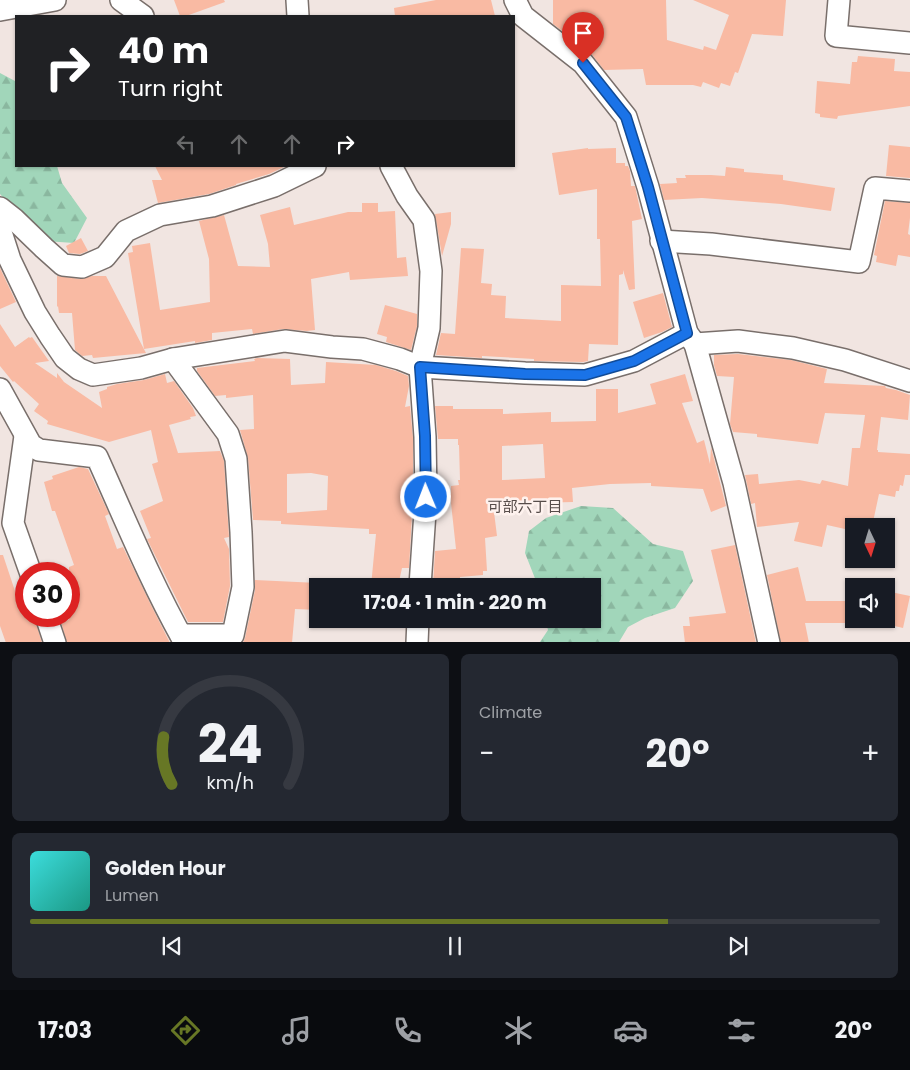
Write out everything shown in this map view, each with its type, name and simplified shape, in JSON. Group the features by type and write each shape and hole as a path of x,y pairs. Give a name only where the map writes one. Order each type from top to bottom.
{"street":[{"path":"0,10 55,0"},
{"path":"121,0 142,15"},
{"path":"297,0 298,15"},
{"path":"515,0 523,16 583,63 626,117 648,187 661,241 734,483 769,642"},
{"path":"839,0 836,36 910,43"},
{"path":"0,208 63,264 82,267 105,257 126,231 160,216 212,206 274,186 313,167"},
{"path":"392,167 407,196 424,220 431,270 429,328 420,367 425,436 426,497 421,578"},
{"path":"661,241 711,244 859,262 875,188 910,191"},
{"path":"0,229 10,260 35,312 65,358 79,370 93,375 141,368 174,359 285,341 332,347 363,348 420,367 525,374 585,375 634,361 691,338 738,341 793,348 845,360 910,381"},
{"path":"0,388 30,445 39,450 97,457 141,555 183,639 233,634 243,587 236,459 228,434 174,359"},
{"path":"25,436 13,523 27,562"},
{"path":"50,627 55,642"},
{"path":"417,642 418,628"}],"green space":[{"path":"0,73 15,81 15,167 57,167 62,183 87,218 74,243 45,241 34,234 0,194"},
{"path":"581,506 613,508 653,544 683,551 693,581 675,608 645,618 628,627 619,642 540,642 547,628 601,628 601,578 535,578 525,553 529,531 546,518"}],"building":[{"path":"174,0 224,0 225,2 189,15 180,15"},
{"path":"436,0 491,0 495,15 395,15 394,8"},
{"path":"553,0 666,0 667,40 703,50 704,46 716,50 729,15 693,0 786,0 783,36 752,34 738,73 735,72 730,86 721,83 719,88 703,82 701,87 693,85 646,85 643,69 604,70 590,52 589,35 569,36 553,24"},
{"path":"858,56 895,59 894,71 910,72 910,106 838,116 837,119 820,117 820,114 815,113 817,81 850,84 852,62 857,62"},
{"path":"889,145 910,147 910,178 886,176"},
{"path":"588,148 616,148 616,163 625,163 625,166 628,166 630,171 631,186 635,186 642,219 632,221 635,289 629,290 623,270 623,274 619,275 618,345 589,344 588,361 583,362 436,355 441,333 455,334 461,248 484,249 481,283 492,284 491,295 506,296 505,318 561,321 561,285 601,286 600,239 597,239 597,189 559,195 552,153"},
{"path":"156,167 284,167 269,174 209,194 158,203 152,180 162,180"},
{"path":"726,167 744,169 744,172 783,175 783,180 835,188 831,211 781,204 702,198 664,200 660,184 677,183 676,178 686,178 685,175 725,176"},
{"path":"885,201 910,203 908,234 910,235 910,257 898,255 896,266 876,262 877,256 874,255"},
{"path":"362,203 378,203 378,212 395,211 397,258 406,257 408,276 350,280 349,272 311,279 315,330 283,329 253,334 252,329 212,333 212,340 144,349 128,253 133,252 132,246 150,243 160,310 210,302 209,259 199,221 224,215 238,266 270,267 268,244 260,215 290,207 294,225 348,212 362,212"},
{"path":"451,212 451,224 442,256 435,214"},
{"path":"81,238 88,251 80,254 69,253 66,246"},
{"path":"0,268 16,302 0,309"},
{"path":"57,276 81,279 92,276 106,276 146,353 93,358 92,355 82,356 75,350 72,313 59,313 57,307"},
{"path":"663,293 672,327 644,338 633,302"},
{"path":"385,305 417,314 417,326 411,350 386,342 387,337 377,334"},
{"path":"0,324 15,347 29,337 32,337 49,361 35,363 57,378 57,373 64,382 102,408 99,392 107,389 107,387 165,374 167,383 174,381 193,408 196,416 169,425 178,453 220,451 224,461 229,537 224,538 229,549 230,586 223,622 188,622 147,539 151,538 140,511 163,501 152,464 158,462 151,430 109,442 47,424 48,421 34,411 39,404 13,382 0,366"},
{"path":"738,354 791,360 827,369 824,383 885,386 886,388 910,395 908,420 881,417 878,452 910,454 910,475 905,475 903,486 900,485 895,497 879,494 874,518 845,518 845,529 827,525 822,547 794,541 799,522 757,527 755,503 751,504 745,475 758,474 759,484 799,480 820,484 822,480 848,486 852,448 860,448 865,415 825,413 818,444 757,437 757,434 733,432 730,424 734,377 717,376 714,355"},
{"path":"257,358 290,359 291,385 325,383 326,362 376,365 408,376 409,386 405,407 410,406 413,438 411,497 413,497 409,568 402,568 400,578 372,578 376,534 369,534 369,529 281,524 281,521 253,520 248,458 240,430 254,429 253,395 226,398 226,395 215,396 197,371 197,368 255,361 254,359","holes":["311,473 328,476 327,510 287,513 287,474"]},
{"path":"685,374 693,401 682,403 697,443 704,440 710,464 711,447 726,506 711,512 703,489 651,486 651,483 610,484 572,488 573,502 493,504 497,536 485,538 487,571 483,571 483,575 460,578 433,578 435,551 456,549 450,494 451,486 459,485 458,480 460,480 458,439 438,439 435,406 453,406 453,409 503,409 503,414 551,412 551,422 596,421 596,389 618,389 618,413 656,404 650,384","holes":["543,444 545,478 502,480 502,446"]},
{"path":"79,467 88,469 109,514 105,516 117,549 123,547 170,642 67,642 62,627 80,627 80,562 73,562 55,511 52,511 44,482 53,479 52,476"},
{"path":"735,545 756,642 685,642 683,626 690,626 689,617 726,613 711,550"},
{"path":"0,555 3,555 15,591 15,627 37,627 42,642 6,642 0,626"},
{"path":"798,567 806,601 845,601 845,623 805,623 809,642 781,642 767,575"},
{"path":"255,580 309,583 309,610 295,609 292,642 243,642 255,590"},
{"path":"895,593 910,596 903,628 895,626"}],"district":[{"name":"可部六丁目","path":"525,507"}],"route":[{"path":"426,497 425,436 420,367 525,374 585,375 634,361 687,333 648,187 626,117 583,63"}]}
